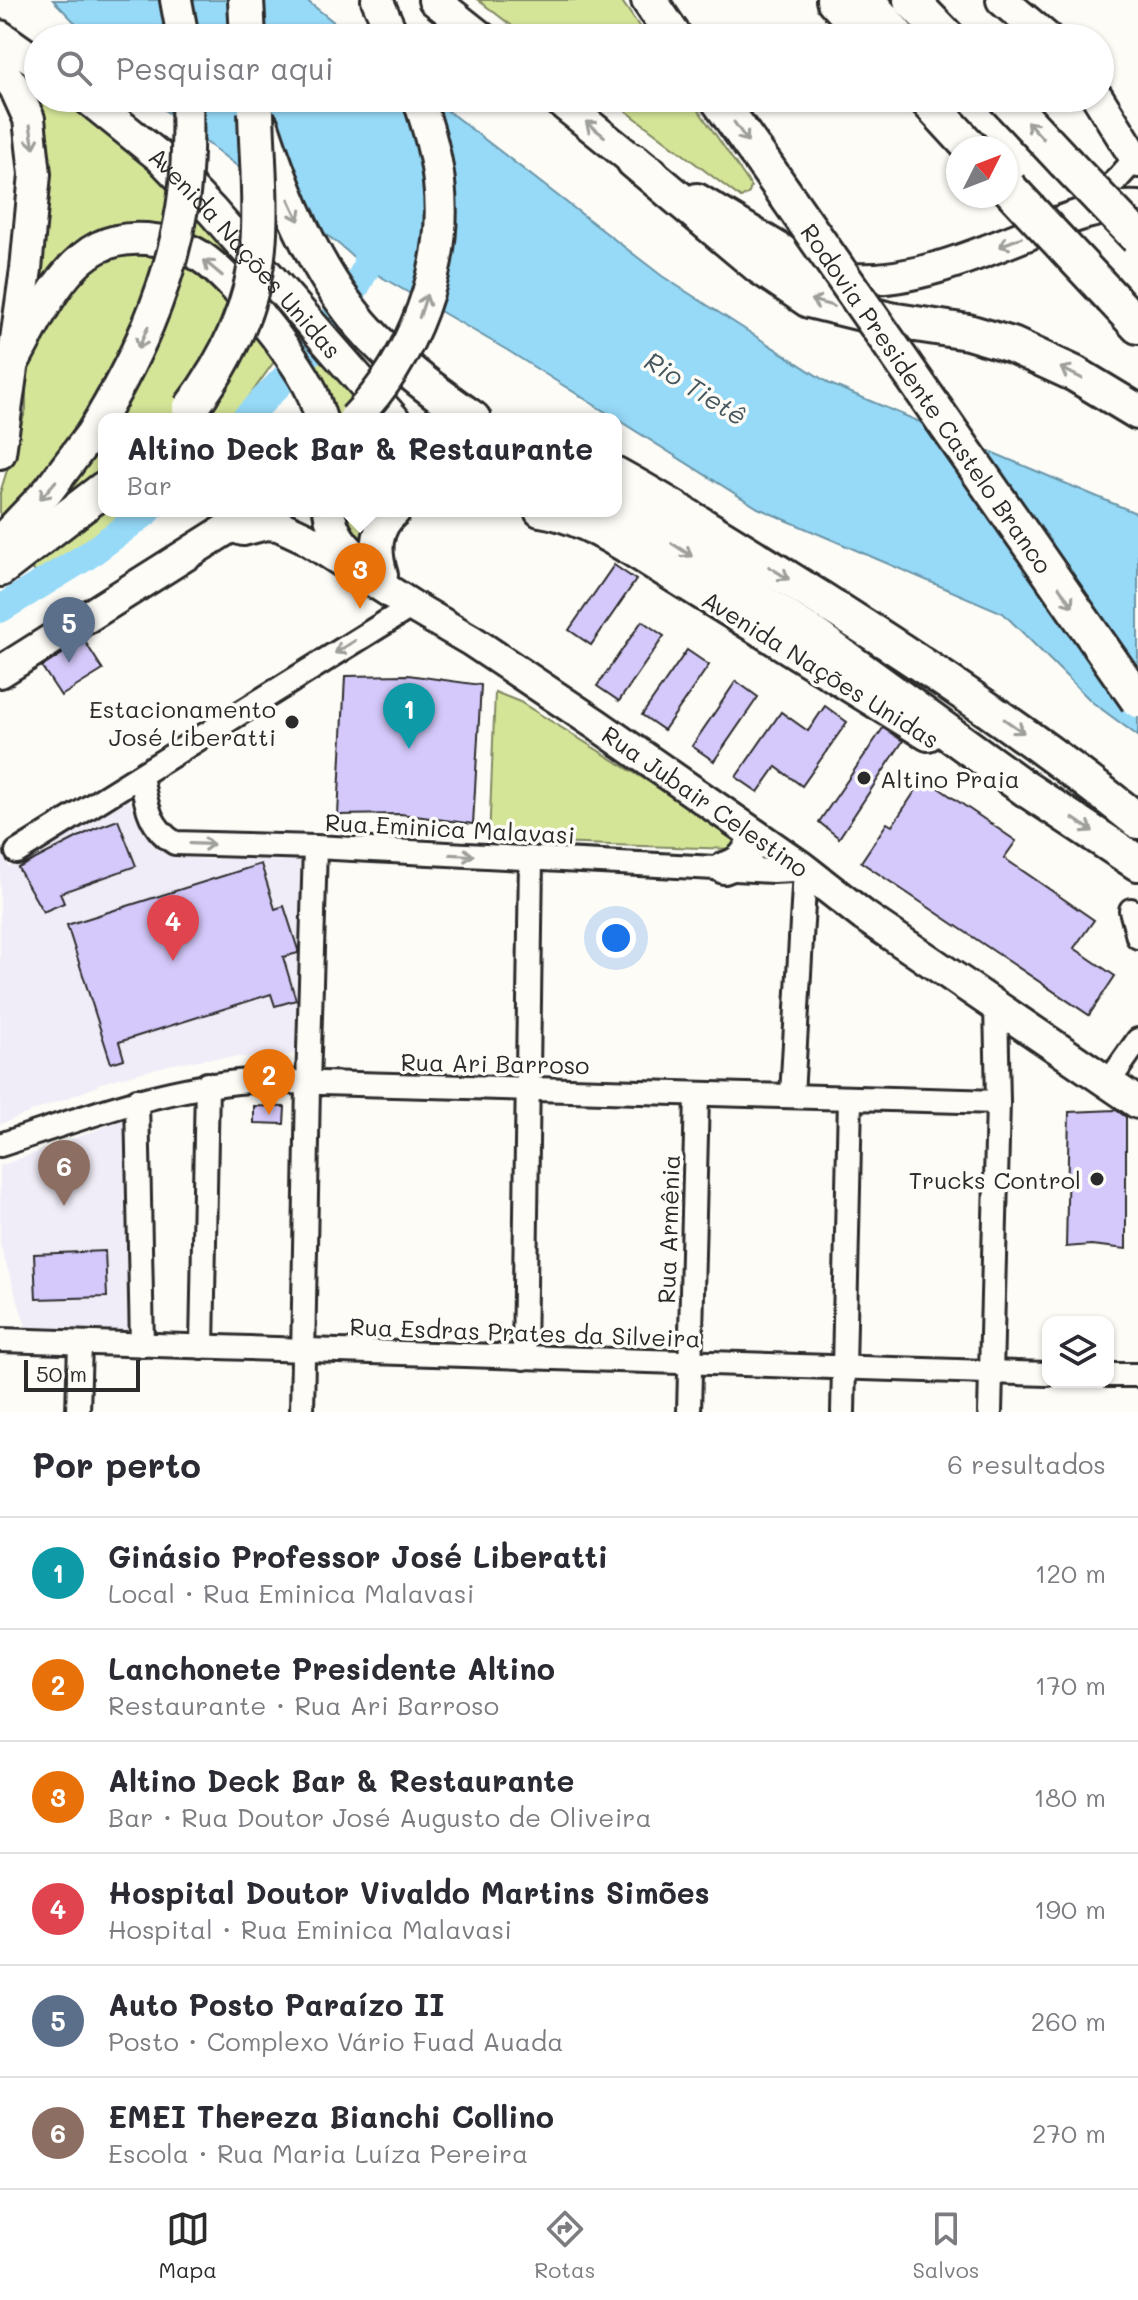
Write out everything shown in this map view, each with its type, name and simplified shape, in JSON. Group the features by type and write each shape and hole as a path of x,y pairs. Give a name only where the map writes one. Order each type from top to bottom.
{"highway":[{"path":"246,0 247,24"},
{"path":"649,0 671,23"},
{"path":"834,0 856,24"},
{"path":"867,0 887,24"},
{"path":"911,0 934,24"},
{"path":"186,413 223,360 243,316 251,289 258,246 255,112"},
{"path":"257,112 275,169 297,217 350,311 411,372 465,413"},
{"name":"Rodovia Presidente Castelo Branco","path":"727,112 1138,700"},
{"path":"938,112 961,136"},
{"path":"956,112 967,136"},
{"path":"1018,112 1138,238"},
{"path":"634,161 759,266 809,300 890,320 968,332 1012,345 1075,374 1138,412"},
{"path":"1018,198 1138,326"},
{"path":"622,478 683,513 950,682 1040,744 1138,821"},
{"path":"0,569 98,494"},
{"path":"622,512 812,634 1026,789"},
{"name":"Avenida Nações Unidas","path":"1026,789 1138,863"}],"main road":[{"path":"176,0 180,24"},
{"path":"377,0 388,24"},
{"path":"434,0 464,24"},
{"path":"1002,0 1030,24"},
{"path":"0,36 24,53"},
{"path":"0,67 24,108"},
{"path":"0,453 33,209 34,159 26,112"},
{"name":"Avenida Nações Unidas","path":"104,112 160,157 305,315 389,413"},
{"path":"104,413 145,335 169,266 183,206 187,112"},
{"path":"359,413 406,347 422,311 435,257 440,222 440,183 431,135 423,112"},
{"path":"573,112 634,161 805,264 851,279 877,278 937,266 983,252 1087,212 1138,207"},
{"path":"1107,112 1137,159"},
{"path":"13,363 46,304 74,266 99,247 133,238 160,242 194,252 227,280 284,347 310,389 319,413"},
{"path":"0,541 48,491 98,423"},
{"path":"0,648 233,517"},
{"path":"0,672 233,517"},
{"path":"236,517 243,530 266,524 288,529 330,552 412,606"},
{"path":"331,517 338,536 351,553 406,593 412,606"},
{"path":"382,575 377,545 381,527 390,517"},
{"name":"Avenida Nações Unidas","path":"565,517 588,525 958,755 1026,789"},
{"name":"Rua Jubair Celestino","path":"412,606 535,682 802,868 864,916 1138,1103"},
{"path":"724,868 740,863 755,835"},
{"name":"Rua Jubair Celestino","path":"996,1004 1024,1013 1127,1081"}],"street":[{"path":"1087,212 1137,159"},
{"path":"17,852 412,606"},
{"name":"Rua Eminica Malavasi","path":"141,776 150,818 175,843 315,847 773,871 802,868"},
{"path":"302,1412 315,847"},
{"path":"524,1358 531,858"},
{"path":"792,1095 802,868"},
{"path":"1131,910 1138,937"},
{"path":"990,1412 998,1102 996,1004"},
{"path":"1127,1081 1138,1040"},
{"name":"Rua Ari Barroso","path":"0,1145 137,1100 207,1084 250,1081 998,1102"},
{"path":"202,1347 207,1084"},
{"name":"Rua Armênia","path":"689,1412 697,1095"},
{"path":"843,1412 850,1099"},
{"path":"137,1100 142,1345"},
{"name":"Rua Esdras Prates da Silveira","path":"0,1340 1042,1374"},
{"path":"78,1412 80,1343"},
{"path":"1114,1375 1138,1375"}],"shaded area":[{"path":"128,798 141,827 157,847 177,855 207,859 300,859 298,1054 205,1059 173,1064 97,1084 0,1124 0,855 4,854 9,867"},
{"path":"126,1119 132,1335 27,1330 0,1245 0,1166"}],"green space":[{"path":"478,0 621,0 637,24 510,24"},
{"path":"24,64 24,112 100,112 388,413 318,413 284,348 237,413 98,413 98,517 127,517 39,577 0,529 0,493 26,409 26,269 35,173 0,67"},
{"path":"627,112 700,112 751,187 749,193 741,198"},
{"path":"335,517 393,517 377,557"},
{"path":"495,692 520,702 744,841 733,849 489,841"}],"water":[{"path":"53,0 306,0 336,24 76,24"},
{"name":"Rio Tietê","path":"167,112 449,112 662,276 830,384 1138,514 1138,736 1092,702 1003,613 758,508 622,422 622,413 607,413 507,350 366,268"}],"building":[{"path":"614,565 636,580 591,645 569,630"},
{"path":"642,621 664,636 619,701 597,686"},
{"path":"84,640 103,670 61,696 42,667"},
{"path":"687,650 709,665 664,730 642,715"},
{"path":"408,675 481,685 473,824 401,814 338,815 345,676"},
{"path":"736,681 758,697 714,761 692,746"},
{"path":"825,706 847,722 802,786 776,767 758,792 736,777 781,712 808,731"},
{"name":"Altino Praia","path":"883,728 903,741 839,838 819,822"},
{"path":"924,778 1016,841 1004,858 1094,920 1074,948 1115,976 1089,1015 861,862 887,823 892,826"},
{"path":"118,820 136,866 60,893 64,903 43,912 18,868"},
{"path":"261,864 275,909 284,906 298,950 298,953 283,957 296,1000 275,1006 271,994 119,1042 124,1059 111,1063 67,925"},
{"path":"254,1106 285,1107 284,1124 254,1123"},
{"name":"Trucks Control","path":"1116,1110 1126,1117 1126,1249 1091,1245 1066,1247 1069,1112"},
{"path":"105,1251 107,1297 36,1299 34,1254"}],"waterway":[{"path":"251,413 312,350 354,290 366,268 370,231"},
{"path":"0,609 87,556 140,517"}],"place":[{"name":"Altino Deck Bar & Restaurante","path":"360,609"},
{"name":"Auto Posto Paraízo II","path":"69,663"},
{"name":"Estacionamento José Liberatti","path":"292,722"},
{"name":"Ginásio Professor José Liberatti","path":"409,749"},
{"name":"Altino Praia","path":"864,778"},
{"name":"Hospital Doutor Vivaldo Martins Simões","path":"173,961"},
{"name":"Lanchonete Presidente Altino","path":"269,1115"},
{"name":"Trucks Control","path":"1097,1179"},
{"name":"EMEI Thereza Bianchi Collino","path":"64,1206"}]}
